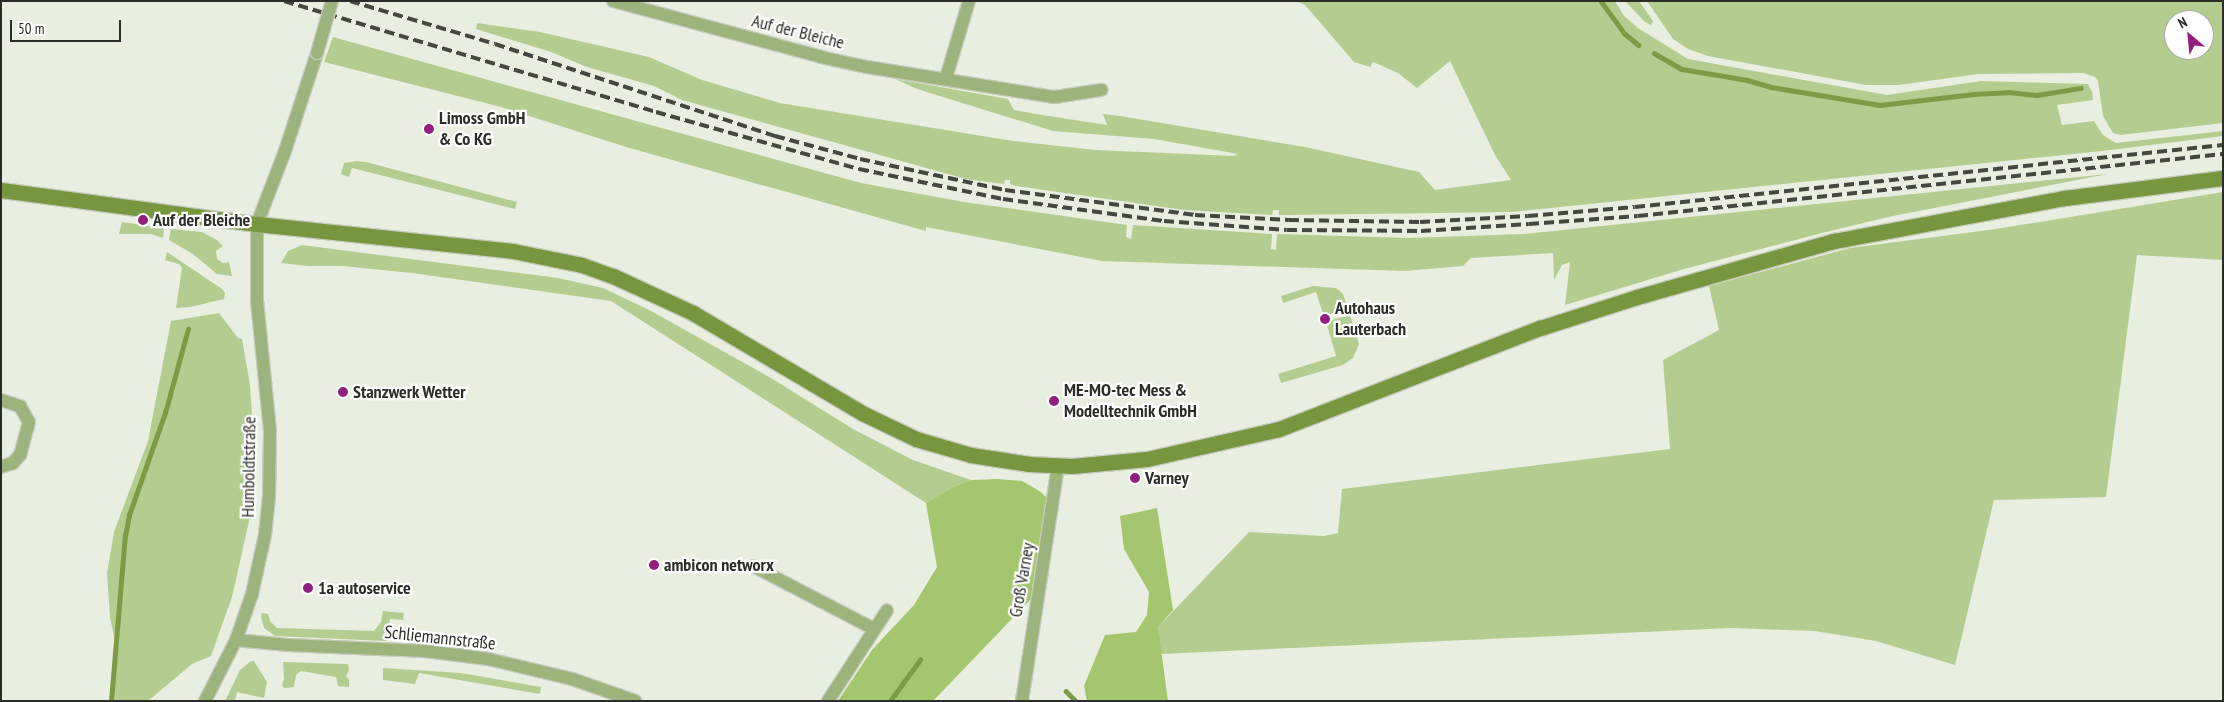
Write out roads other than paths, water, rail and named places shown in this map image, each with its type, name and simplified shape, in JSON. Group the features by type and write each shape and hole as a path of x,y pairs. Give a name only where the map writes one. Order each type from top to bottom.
{"main road":[{"path":"1,190 257,224 504,250 582,265 632,284 693,313 862,413 916,439 971,456 1058,466 1107,464 1147,459 1279,429 1540,328 1704,277 1834,241 2064,198 2223,178"}],"street":[{"path":"257,224 285,151 332,1"},
{"name":"Auf der Bleiche","path":"614,1 825,58 867,67 946,78 1055,97 1100,90"},
{"path":"946,78 969,1"},
{"name":"Humboldtstraße","path":"205,701 236,640 252,594 265,535 269,496 270,431 256,301 257,224"},
{"path":"1,400 20,406 29,422 20,455 13,463 1,467"},
{"name":"Groß Varney","path":"1022,701 1058,466"},
{"path":"753,566 874,629"},
{"path":"828,701 887,610"},
{"name":"Schliemannstraße","path":"236,640 457,655 538,670 607,696 635,701"}],"waterway":[{"path":"1601,1 1624,33 1639,45"},
{"path":"1654,53 1682,69 1747,80 1771,87 1880,105 1973,94 2008,92 2037,95 2080,88"},
{"path":"111,701 125,536 129,515 165,413 188,329"},
{"path":"890,701 920,660"},
{"path":"1066,691 1076,701"}],"railway":[{"path":"284,1 656,112 859,169 1003,199 1164,221 1287,230 1421,231 1638,216 2223,154"},
{"path":"350,1 495,44 775,136 860,159 1005,190 1195,215 1289,220 1420,222 1528,216 1635,207 2223,145"}],"place":[{"name":"Limoss GmbH & Co KG","path":"429,129"},
{"name":"Auf der Bleiche","path":"143,220"},
{"name":"Autohaus Lauterbach","path":"1325,319"},
{"name":"Stanzwerk Wetter","path":"343,392"},
{"name":"ME-MO-tec Mess & Modelltechnik GmbH","path":"1054,401"},
{"name":"Varney","path":"1135,478"},
{"name":"ambicon networx","path":"654,565"},
{"name":"1a autoservice","path":"308,588"}]}
